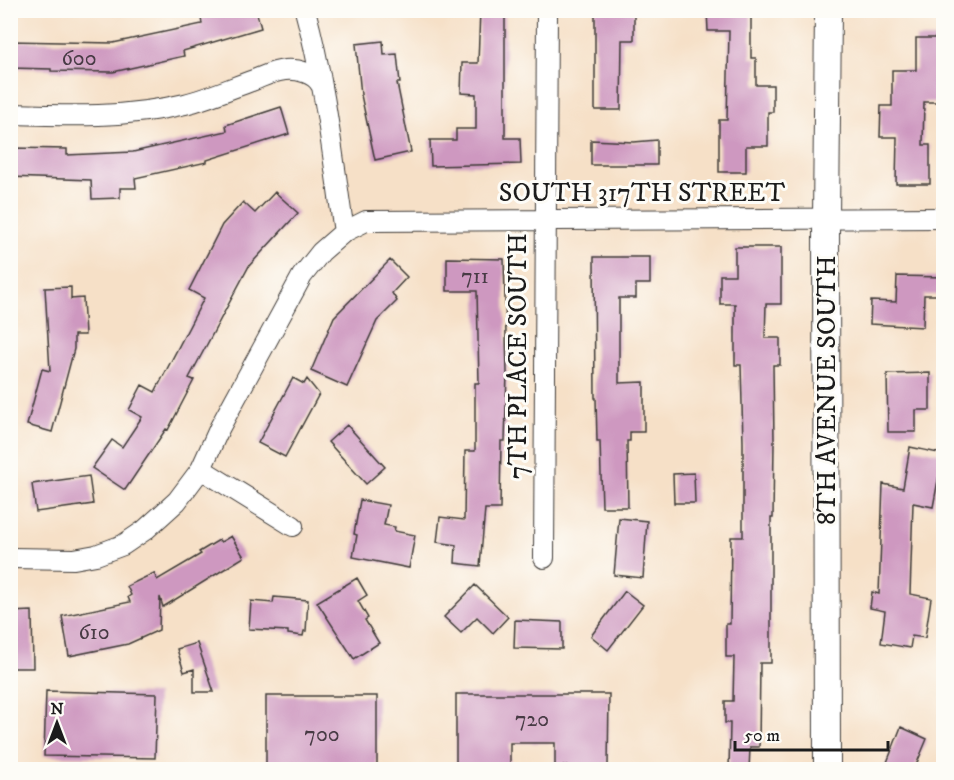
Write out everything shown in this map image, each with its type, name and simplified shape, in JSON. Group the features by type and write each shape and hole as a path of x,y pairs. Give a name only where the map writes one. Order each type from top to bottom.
{"street":[{"path":"305,10 314,42 344,232"},
{"name":"7TH PLACE SOUTH","path":"544,558 547,10"},
{"name":"8TH AVENUE SOUTH","path":"827,770 828,10"},
{"path":"10,114 78,117 132,114 210,97 288,70 308,74 319,80 321,85"},
{"name":"SOUTH 317TH STREET","path":"10,558 74,559 96,555 123,545 145,530 177,501 201,469 220,427 302,276 321,252 344,232 366,221 944,218"},
{"path":"201,469 293,526"}],"building":[{"path":"224,10 256,10 261,28 183,51 184,56 113,72 10,68 10,41 113,43 202,24 201,18"},
{"path":"480,10 505,10 505,138 520,138 521,164 431,166 430,140 456,140 456,129 476,129 476,94 461,93 462,63 478,63"},
{"path":"595,10 634,10 634,40 622,40 621,110 595,110"},
{"path":"707,10 751,10 751,58 756,58 756,85 773,85 773,112 768,112 768,146 746,146 746,172 719,172 719,120 727,120 729,31 708,31"},
{"path":"916,38 943,38 944,102 924,102 923,145 930,145 930,184 896,184 897,137 880,137 881,106 892,106 892,70 916,70"},
{"path":"383,41 384,55 397,54 400,83 397,83 411,152 375,160 361,95 356,44"},
{"path":"281,107 289,134 207,160 207,162 135,178 136,188 120,188 120,198 92,199 91,180 10,177 11,148 67,149 67,155 133,152 227,131 226,125"},
{"path":"591,140 634,142 657,140 657,165 591,165"},
{"path":"275,192 298,213 249,266 189,378 194,380 168,430 166,429 125,490 92,468 112,440 122,447 142,417 129,410 142,385 155,392 204,298 189,290 222,225 243,202 255,213"},
{"path":"735,247 781,247 781,304 766,304 765,338 780,338 780,365 773,365 771,663 760,663 759,747 750,747 749,770 729,770 730,723 725,723 725,701 733,701 734,657 726,657 726,624 730,624 731,537 743,537 743,443 741,365 735,365 735,304 720,304 720,275 735,275"},
{"path":"594,257 650,257 650,284 636,284 636,298 619,298 619,383 644,382 644,432 630,432 630,441 627,441 628,507 602,507 600,441 597,441 595,398"},
{"path":"447,258 504,259 507,373 505,441 501,441 500,509 485,509 480,566 455,563 456,545 437,542 440,517 464,520 465,451 475,451 475,383 479,383 477,291 447,291"},
{"path":"390,260 407,277 392,293 397,301 377,321 347,387 311,371 334,317"},
{"path":"897,276 944,277 944,295 924,295 923,327 870,324 871,301 896,302"},
{"path":"71,287 71,299 83,298 85,335 74,335 74,349 52,432 27,425 42,369 50,371 45,288"},
{"path":"930,373 930,410 916,410 916,432 888,432 887,374"},
{"path":"293,378 304,384 307,379 319,394 285,457 258,443"},
{"path":"347,425 385,467 366,484 328,442"},
{"path":"910,447 943,454 933,507 913,503 910,594 931,598 925,638 912,636 910,648 881,643 885,611 870,608 872,592 879,594 883,484 903,488"},
{"path":"694,473 695,503 674,503 673,474"},
{"path":"89,476 93,504 36,512 32,484"},
{"path":"360,500 388,505 384,525 395,527 394,531 415,535 409,568 353,557 357,535 354,534"},
{"path":"619,518 647,521 643,578 614,575"},
{"path":"231,536 244,557 163,607 160,597 159,630 128,644 69,656 62,616 130,602 128,597 131,595 127,586 154,573 157,580 201,554 199,552 219,540 221,542"},
{"path":"357,578 367,595 358,601 368,618 365,620 379,643 354,659 317,602"},
{"path":"475,585 508,617 493,633 477,617 461,633 444,617"},
{"path":"625,591 643,605 608,650 591,636"},
{"path":"274,597 308,600 306,631 303,636 288,634 288,631 249,629 251,601 273,603"},
{"path":"32,611 33,668 10,668 10,612"},
{"path":"515,620 562,622 562,649 514,648"},
{"path":"197,643 214,692 194,692 194,669 184,672 177,649"},
{"path":"46,691 157,694 155,758 44,756"},
{"path":"456,694 609,694 608,766 555,766 555,743 510,743 510,766 456,766"},
{"path":"266,696 377,696 377,770 266,770"},
{"path":"901,727 927,739 914,770 884,770"}]}
